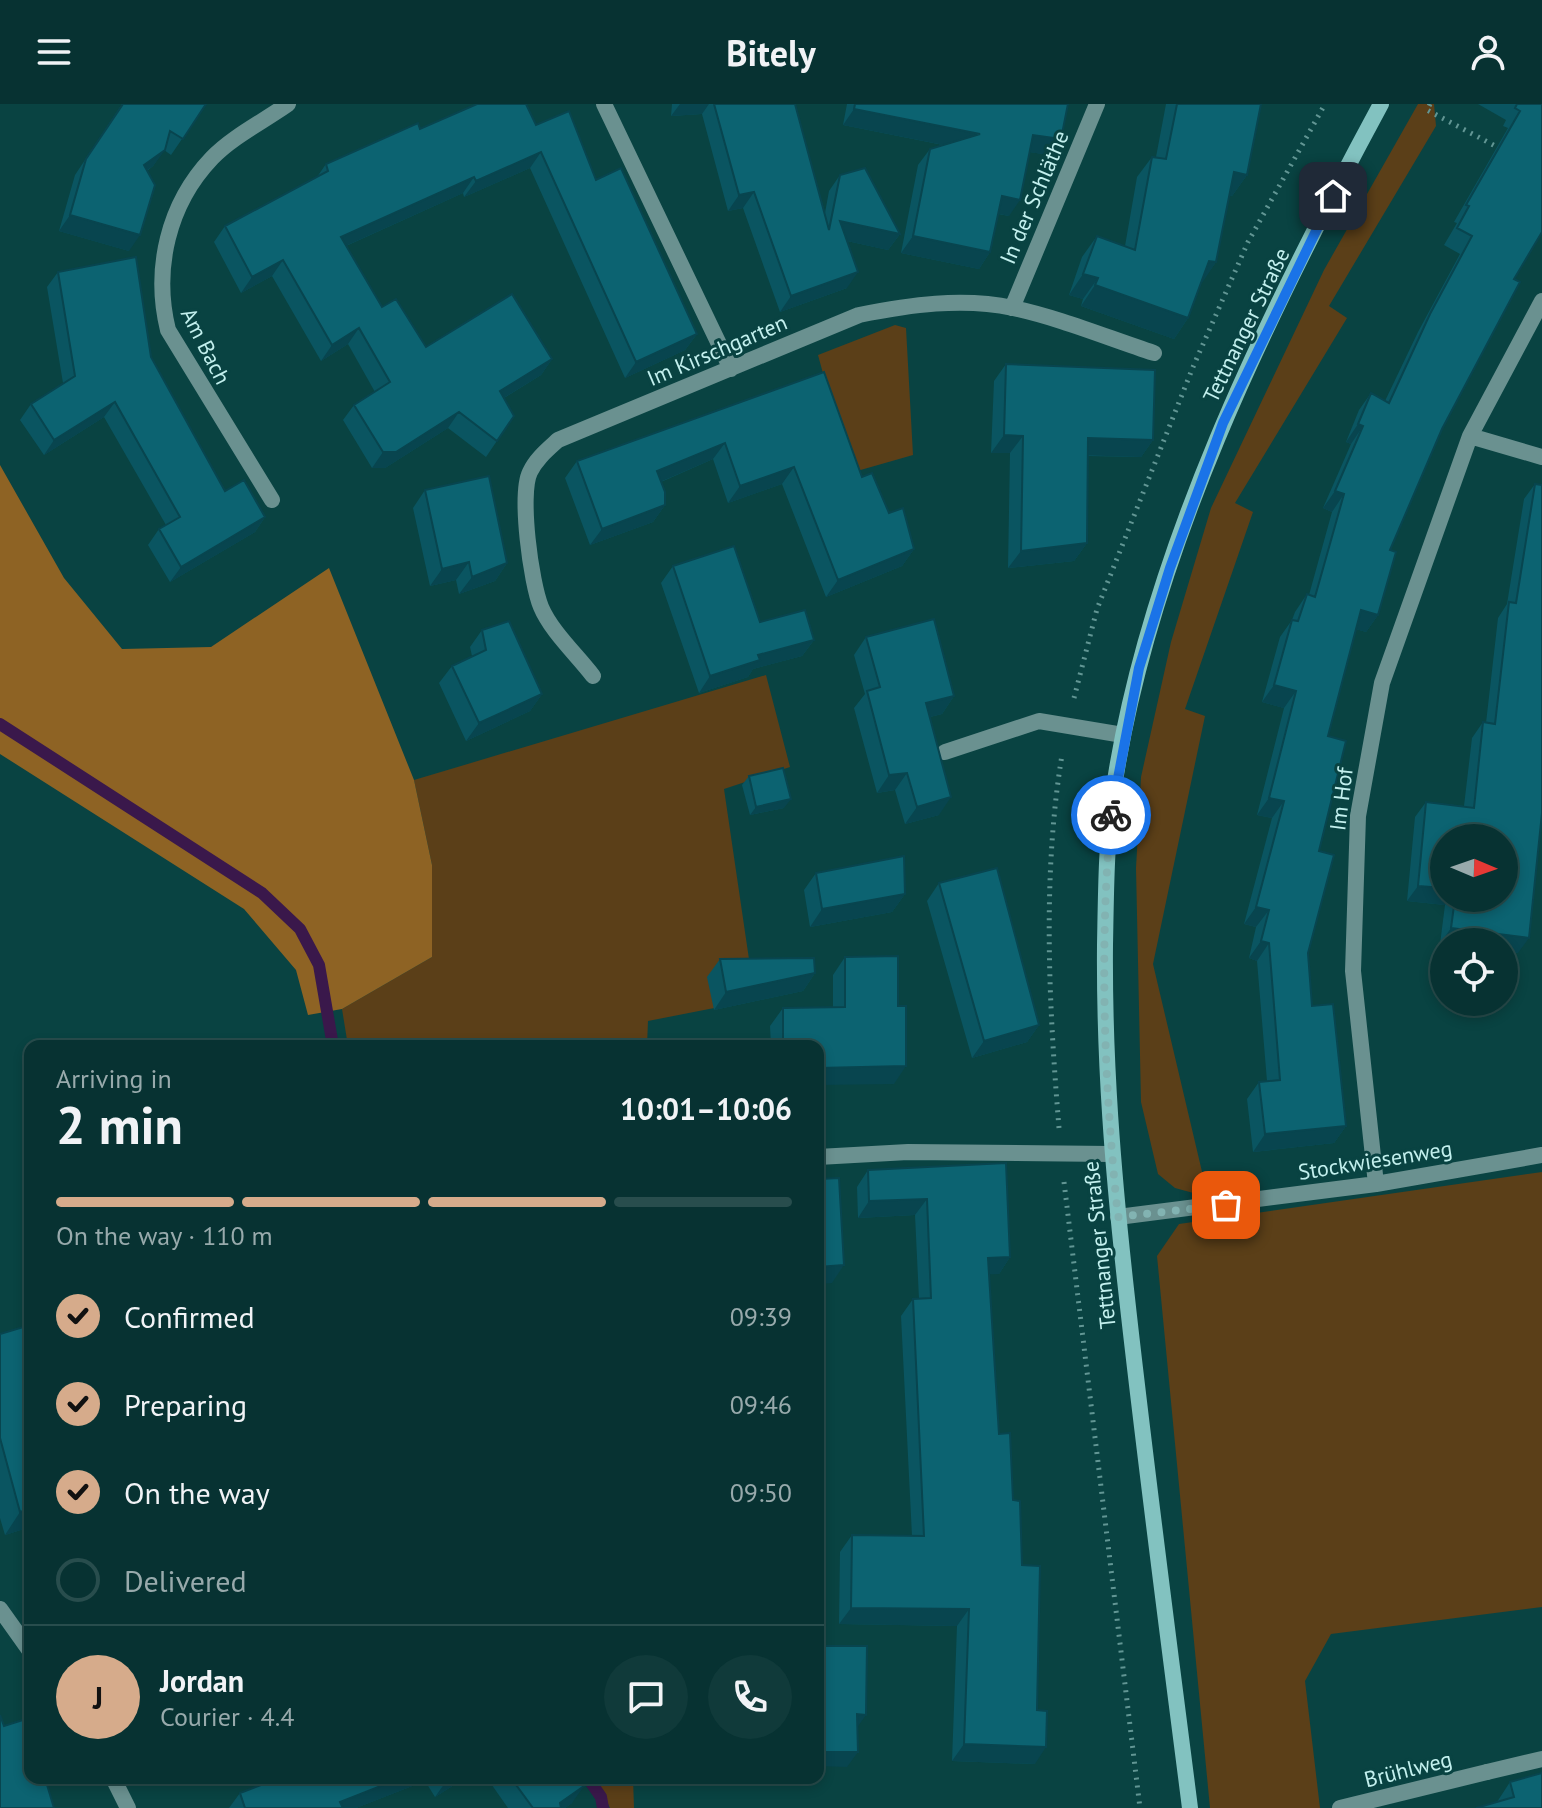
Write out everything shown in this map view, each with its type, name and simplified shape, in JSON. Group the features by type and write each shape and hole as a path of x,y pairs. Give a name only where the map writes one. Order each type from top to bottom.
{"main road":[{"name":"Tettnanger Straße","path":"1190,1808 1111,1154 1107,1100 1106,869 1112,796 1139,668 1170,568 1223,423 1381,104"}],"street":[{"name":"Am Bach","path":"272,500 168,330 160,299 161,271 162,256 181,201 213,157 288,104"},
{"path":"604,104 731,369"},
{"name":"In der Schläthe","path":"1012,308 1097,104"},
{"name":"Im Hof","path":"1376,1184 1353,971 1358,816 1382,683 1470,436 1542,301"},
{"name":"Im Kirschgarten","path":"593,676 541,607 524,503 528,475 539,457 558,440 859,315 908,305 967,303 1012,308 1154,353"},
{"path":"1470,436 1542,457"},
{"path":"945,752 1039,721 1123,735"},
{"path":"824,1157 908,1152 1111,1154"},
{"name":"Stockwiesenweg","path":"1118,1217 1376,1184 1542,1155"},
{"path":"0,1609 24,1643"},
{"name":"Brühlweg","path":"1340,1808 1542,1759"},
{"path":"116,1784 128,1808"}],"path":[{"path":"1140,1808 1061,1155 1053,1056 1051,899 1057,797 1067,725 1097,609 1193,367 1248,242 1325,104"},
{"path":"1430,104 1427,110 1504,151"}],"shaded area":[{"path":"1418,104 1434,104 1436,126 1329,306 1347,318 1235,503 1253,512 1185,709 1205,716 1153,964 1208,1197 1175,1188 1158,1174 1141,1102 1136,868 1141,777 1171,642 1211,508 1324,270"},
{"path":"895,325 906,328 913,455 850,473 818,355"},
{"path":"0,465 64,578 122,649 211,647 329,568 414,780 432,865 432,957 342,1009 308,1015 296,970 244,909 0,754"},
{"path":"766,675 790,767 724,789 755,1000 648,1021 647,1040 347,1040 342,1009 432,957 432,865 414,780"},
{"path":"1542,1172 1542,1607 1331,1634 1305,1681 1320,1808 1210,1808 1157,1256 1179,1224"},
{"path":"598,1784 633,1784 634,1808 610,1808"}],"building":[{"path":"123,104 206,104 183,139 170,131 165,150 144,165 155,185 140,235 70,215 86,159"},
{"path":"477,104 526,104 536,125 569,111 596,180 621,168 697,334 636,362 541,152 476,181 474,177 341,237 382,307 396,299 426,347 512,294 552,359 500,391 514,416 497,441 459,412 396,452 383,452 354,405 390,382 359,328 332,345 283,260 252,277 225,226 328,171 326,164 418,123 420,129"},
{"path":"714,104 795,104 829,230 840,175 865,168 900,234 840,221 858,272 791,296 754,192 739,195"},
{"path":"855,104 1068,104 1061,139 1033,135 1020,200 1002,196 990,252 913,236 930,149 980,134 854,109"},
{"path":"1177,104 1261,104 1247,175 1234,172 1216,262 1209,261 1188,318 1095,285 1098,278 1083,274 1097,236 1135,250 1152,157 1166,159"},
{"path":"1517,104 1542,104 1542,232 1514,279 1520,282 1442,429 1390,550 1396,552 1378,615 1361,610 1328,736 1346,741 1319,851 1334,855 1308,953 1312,1006 1333,1004 1346,1126 1265,1134 1259,1082 1280,1080 1269,943 1261,941 1269,910 1256,907 1284,801 1269,798 1296,691 1274,685 1292,620 1298,621 1307,594 1315,597 1344,494 1335,491 1363,426 1358,424 1371,393 1389,403 1430,314 1472,236 1457,228 1469,206 1466,205 1520,111 1515,108"},
{"path":"136,257 151,357 225,491 244,480 265,517 181,567 159,529 180,517 115,402 54,440 31,404 75,376 58,272"},
{"path":"1006,364 1155,370 1153,440 1088,438 1087,543 1021,551 1023,436 1004,435"},
{"path":"824,372 862,477 872,473 889,513 903,508 914,549 838,580 794,467 740,486 725,443 657,471 665,492 665,505 602,529 577,461"},
{"path":"489,476 507,563 472,577 469,562 442,569 425,490"},
{"path":"1535,484 1542,485 1542,813 1529,938 1518,937 1518,928 1451,928 1453,912 1518,912 1518,824 1430,824 1430,887 1418,886 1426,802 1474,808 1483,722 1495,724 1509,602 1516,603"},
{"path":"734,546 760,622 805,610 814,640 758,655 760,660 710,676 673,566"},
{"path":"934,619 954,696 926,703 951,797 917,807 907,773 889,775 867,691 880,687 866,637"},
{"path":"509,621 542,694 479,723 452,666 486,650 482,630"},
{"path":"783,768 791,799 756,807 749,776"},
{"path":"904,856 905,894 822,909 816,873"},
{"path":"997,868 1039,1025 984,1041 939,883"},
{"path":"898,956 898,1006 906,1006 906,1066 824,1068 824,1040 783,1040 783,1008 845,1007 845,957"},
{"path":"814,958 815,973 726,992 720,959"},
{"path":"1006,1163 1010,1257 988,1258 999,1434 1010,1433 1013,1500 1020,1501 1022,1565 1040,1566 1037,1710 1047,1711 1046,1747 964,1744 969,1609 851,1608 852,1535 924,1536 913,1299 931,1298 927,1199 869,1201 868,1170"},
{"path":"839,1178 844,1265 824,1267 824,1179"},
{"path":"24,1327 24,1511 20,1512 0,1438 0,1334"},
{"path":"824,1646 867,1646 866,1715 857,1714 858,1752 824,1752"},
{"path":"0,1715 4,1726 24,1720 24,1784 47,1784 54,1808 0,1808"},
{"path":"1542,1773 1542,1808 1476,1808 1514,1797 1510,1782"},
{"path":"263,1784 386,1784 340,1802 343,1808 245,1808 240,1793"},
{"path":"515,1784 584,1786 560,1803 561,1808 533,1808"}],"waterway":[{"path":"0,724 262,893 300,929 319,965 332,1040"},
{"path":"592,1784 601,1797 603,1808"}],"way so far":[{"path":"1111,815 1106,869 1107,1100 1118,1217 1226,1205"}],"route":[{"path":"1111,815 1123,735 1139,668 1170,568 1223,423 1333,196"}]}
